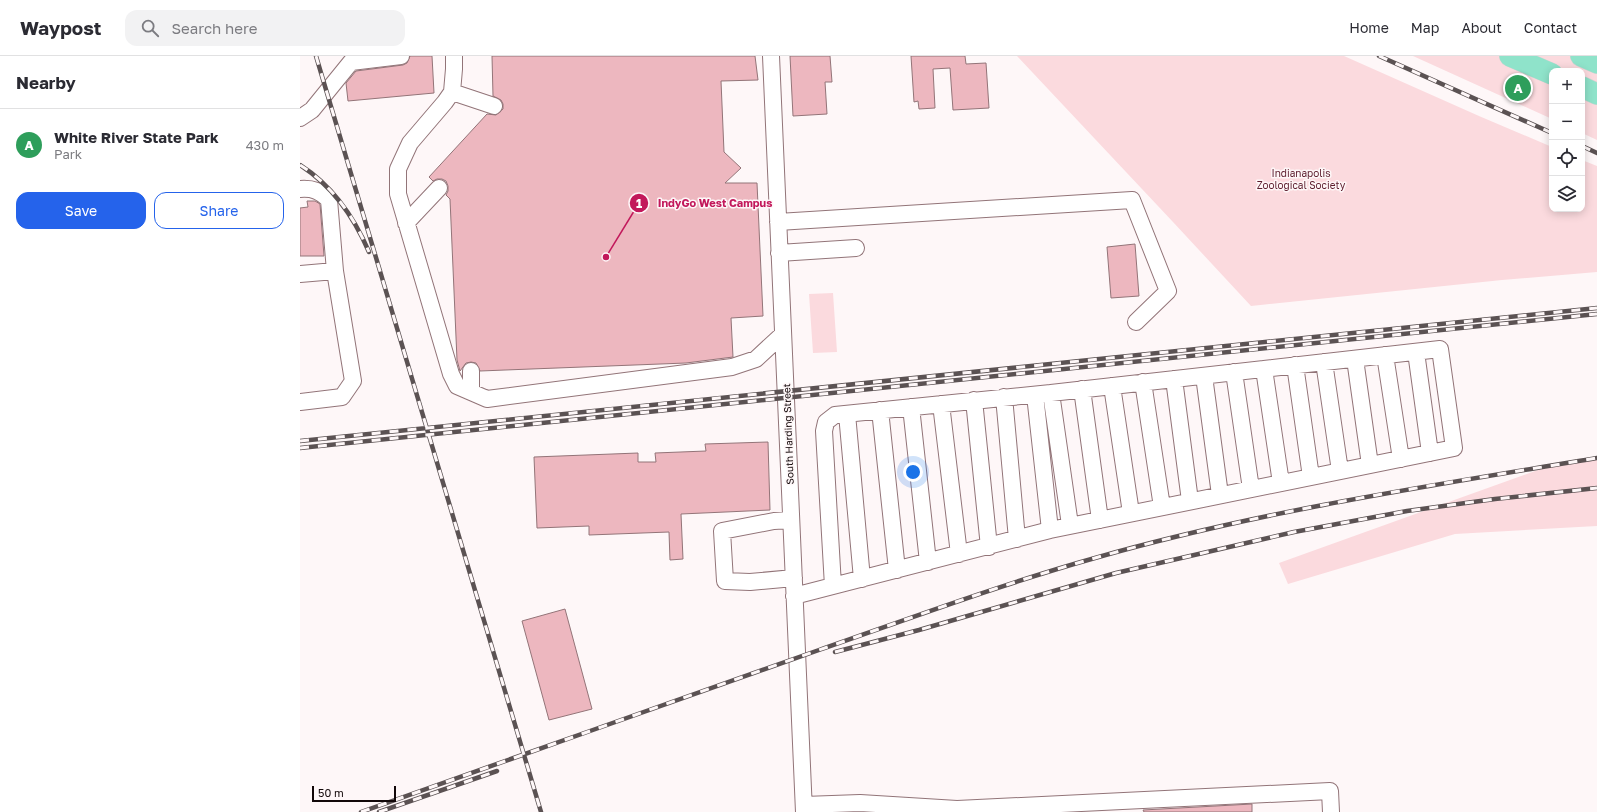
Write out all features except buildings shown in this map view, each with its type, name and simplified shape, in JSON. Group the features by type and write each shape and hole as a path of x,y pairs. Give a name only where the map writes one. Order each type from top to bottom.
{"main road":[{"path":"1510,56 1549,73"},
{"path":"1581,56 1597,63"},
{"path":"1585,88 1597,94"}],"street":[{"path":"300,118 312,110 353,59 401,56"},
{"path":"454,56 452,92 446,102 410,143 398,169 398,194 451,374 457,386 487,399 732,367 756,359 783,334"},
{"name":"South Harding Street","path":"771,56 804,808"},
{"path":"452,92 494,106"},
{"path":"300,189 308,188 319,191 329,200 335,271 353,381 342,397 300,402"},
{"path":"406,223 439,188"},
{"path":"778,222 1132,200 1168,290 1136,322"},
{"path":"779,253 856,248"},
{"path":"300,274 335,271"},
{"path":"794,596 897,570 1050,530 1454,448 1440,349 1051,393 835,415 826,422 824,431 833,586"},
{"path":"1416,352 1430,453"},
{"path":"1385,355 1401,459"},
{"path":"1355,359 1370,465"},
{"path":"1324,362 1340,471"},
{"path":"1295,365 1311,477"},
{"path":"1264,369 1281,483"},
{"path":"470,371 471,391"},
{"path":"1234,372 1251,489"},
{"path":"1204,376 1220,495"},
{"path":"1174,379 1190,502"},
{"path":"1143,382 1162,507"},
{"path":"1112,386 1131,513"},
{"path":"1082,389 1100,520"},
{"path":"1051,393 1070,526"},
{"path":"1035,394 1050,530"},
{"path":"1004,397 1017,539"},
{"path":"974,400 989,546"},
{"path":"941,404 959,554"},
{"path":"910,407 928,562"},
{"path":"880,410 897,570"},
{"path":"847,414 862,579"},
{"path":"792,520 774,521 722,530 725,581 750,582 794,578"},
{"path":"804,808 860,803 957,809 1330,791 1331,812"}],"green space":[{"name":"Indianapolis Zoological Society","path":"1017,56 1344,56 1549,146 1549,212 1585,212 1585,161 1597,166 1597,272 1502,280 1251,306"},
{"path":"1413,56 1597,56 1597,140 1585,134 1585,68 1549,68 1549,118"},
{"path":"833,293 837,352 813,353 809,294"},
{"path":"1597,459 1597,526 1455,534 1288,584 1279,563 1546,467"}],"railway":[{"path":"316,56 541,812"},
{"path":"1379,56 1549,132"},
{"path":"1585,147 1597,153"},
{"path":"300,165 323,183 341,203 357,227 369,252"},
{"path":"300,441 1597,308"},
{"path":"300,448 1597,314"},
{"path":"361,812 819,650 1060,568 1157,541 1282,513 1597,458"},
{"path":"835,652 919,630 1116,573 1294,532 1407,511 1495,499 1597,488"},
{"path":"379,812 497,771"}],"place":[{"name":"White River State Park","path":"1518,88"},
{"name":"IndyGo West Campus","path":"606,257"}]}
